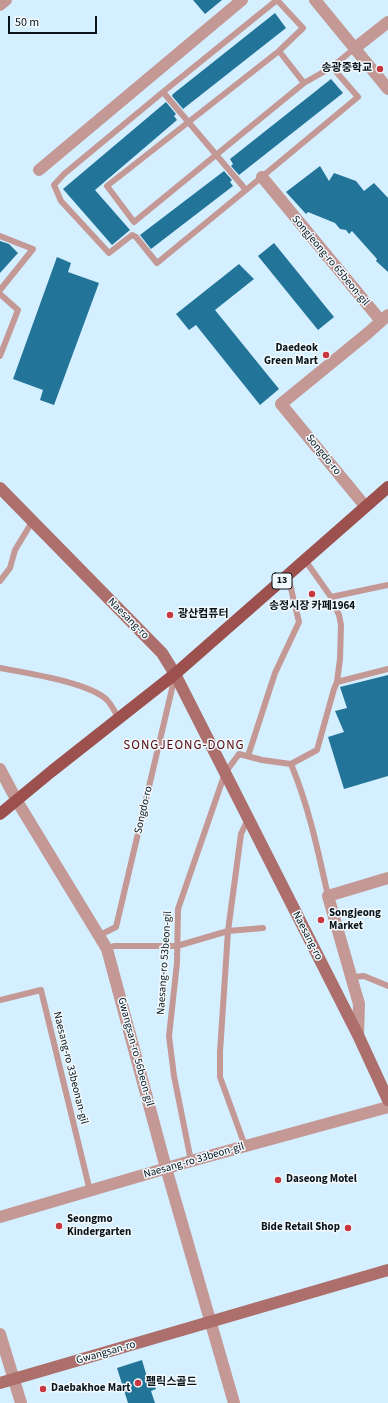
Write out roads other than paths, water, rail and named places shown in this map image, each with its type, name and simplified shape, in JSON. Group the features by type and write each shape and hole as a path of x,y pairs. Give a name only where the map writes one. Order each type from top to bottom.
{"main road":[{"name":"13","path":"0,814 175,674 388,487"},
{"name":"Naesang-ro","path":"0,488 162,653 175,674 358,1035 388,1100"},
{"name":"Gwangsan-ro","path":"0,1383 388,1270"}],"street":[{"path":"0,5 6,0"},
{"path":"39,170 242,0"},
{"path":"315,0 388,89"},
{"path":"355,48 388,22"},
{"name":"Songjeong-ro 65beon-gil","path":"262,178 384,318 281,404"},
{"name":"Songdo-ro","path":"281,404 365,506"},
{"name":"Gwangsan-ro 56beon-gil","path":"0,769 17,801 107,949 166,1168 212,1322"},
{"path":"358,1035 359,1004 353,977 328,896 388,878"},
{"name":"Naesang-ro 33beon-gil","path":"0,1217 166,1168 388,1107"},
{"path":"212,1322 234,1403"},
{"path":"0,1334 21,1403"}],"lane":[{"path":"134,236 132,235 109,253 61,202 54,185 64,174 277,0 303,28 279,51 107,186 134,222 134,236 157,263 262,178 358,97 332,66"},
{"path":"134,222 304,83 332,66 355,48"},
{"path":"279,51 304,83"},
{"path":"163,92 246,190"},
{"path":"0,236 33,249 0,290"},
{"path":"0,294 18,310 2,342 0,356"},
{"path":"0,581 10,568 15,550 32,522"},
{"path":"225,773 239,754 291,764 317,750 334,689 338,682 341,625 337,607 305,560"},
{"path":"248,756 275,673 299,622 288,576"},
{"path":"331,597 388,585"},
{"path":"0,668 46,676 90,691 106,699 119,718"},
{"path":"338,682 388,669"},
{"name":"Songdo-ro","path":"100,936 116,927 175,674"},
{"path":"291,764 303,793 315,834 328,896"},
{"name":"Naesang-ro 53beon-gil","path":"191,1161 174,1076 169,1036 177,946 178,909 225,773"},
{"path":"245,1146 220,1077 228,931 242,834 248,819"},
{"path":"107,949 114,946 177,946 228,931 263,928"},
{"path":"353,977 364,976 388,986"},
{"name":"Naesang-ro 33beonan-gil","path":"0,1000 41,990 90,1190"}],"place":[{"name":"송광중학교","path":"380,69"},
{"name":"Daedeok Green Mart","path":"326,355"},
{"name":"송정시장 카페1964","path":"312,594"},
{"name":"광산컴퓨터","path":"170,615"},
{"name":"Songjeong Market","path":"321,920"},
{"name":"Daseong Motel","path":"278,1180"},
{"name":"Seongmo Kindergarten","path":"59,1226"},
{"name":"Bide Retail Shop","path":"348,1228"},
{"name":"펠릭스골드","path":"138,1383"},
{"name":"Daebakhoe Mart","path":"43,1389"}],"district":[{"name":"SONGJEONG-DONG","path":"184,746"}]}
